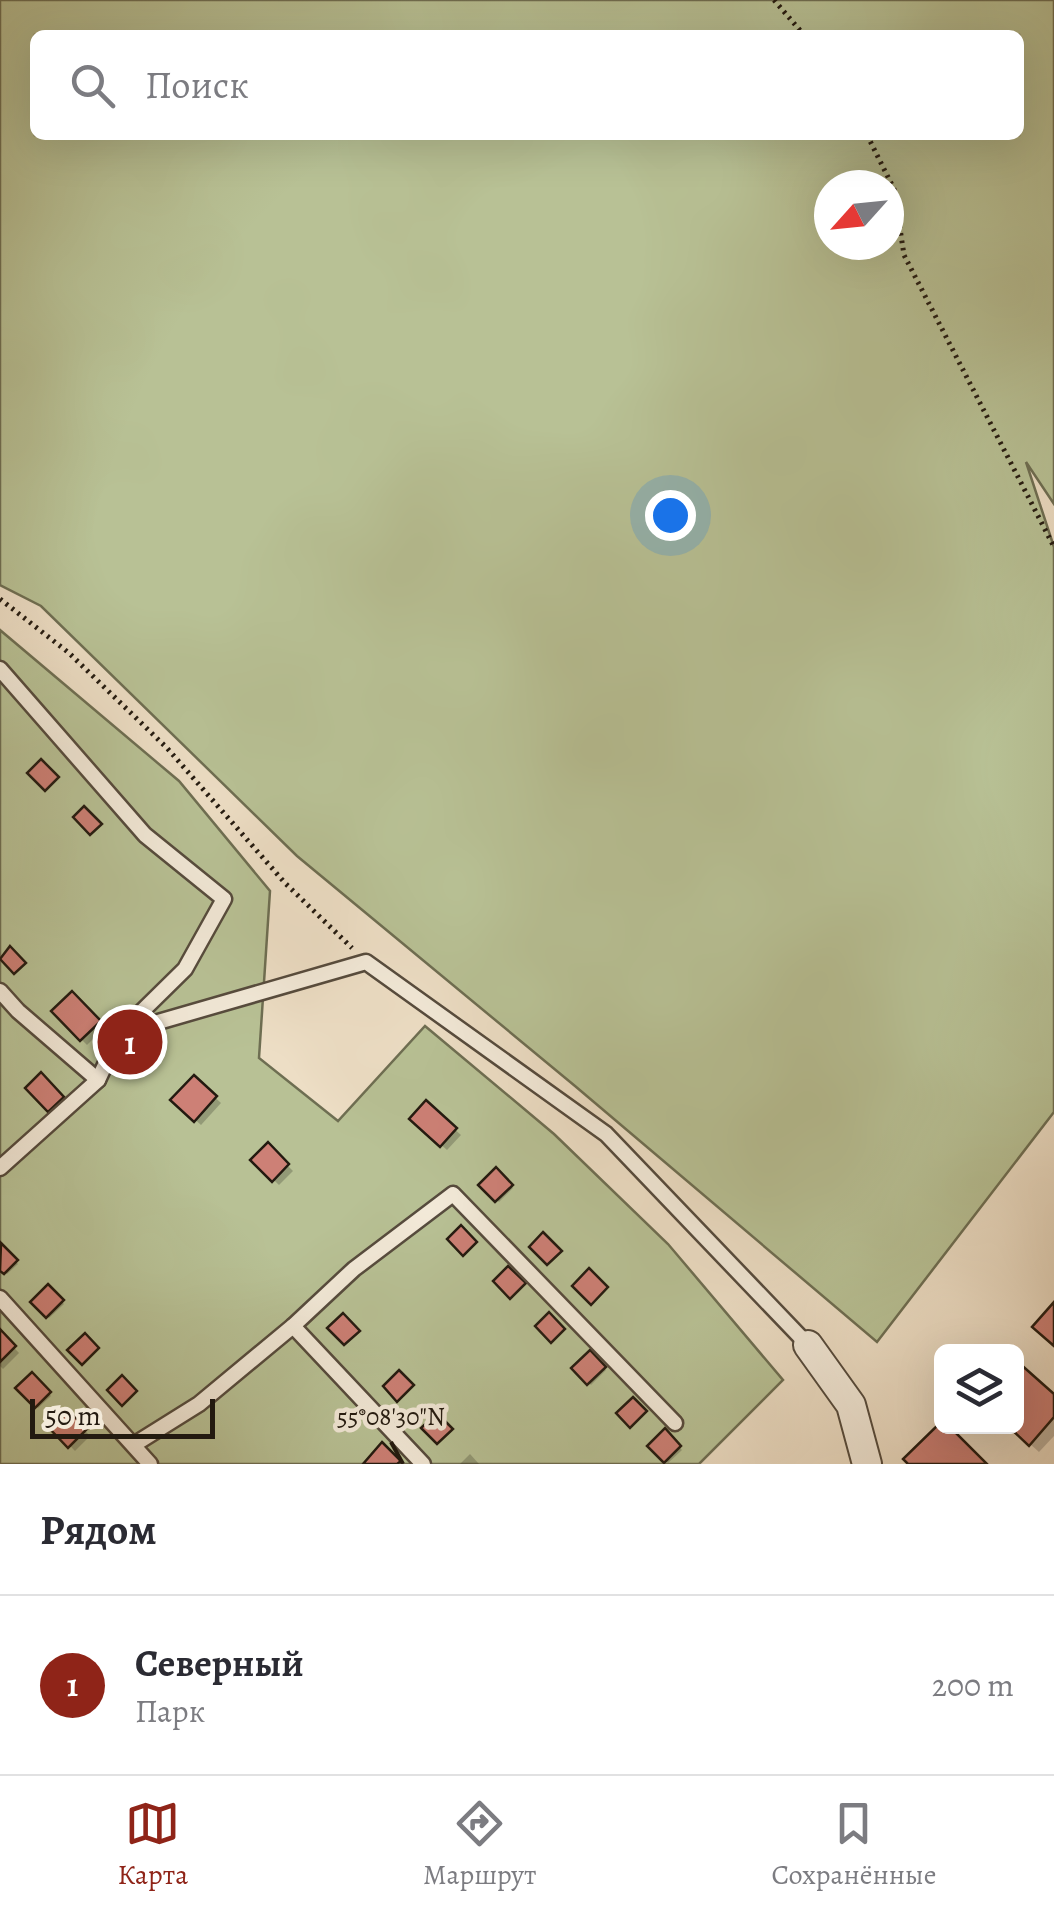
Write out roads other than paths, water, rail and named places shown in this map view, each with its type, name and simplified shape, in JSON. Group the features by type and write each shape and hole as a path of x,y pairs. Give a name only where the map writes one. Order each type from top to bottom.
{"street":[{"path":"808,1345 852,1405 866,1464"}],"lane":[{"path":"0,669 145,834 224,899 185,968 120,1032 98,1080 0,1168"},
{"path":"120,1032 366,962 606,1134 808,1345"},
{"path":"0,990 18,1011 98,1080"},
{"path":"135,1444 199,1404 354,1269 453,1194 676,1424"},
{"path":"0,1298 150,1464"},
{"path":"293,1326 423,1464"}],"place":[{"name":"Северный","path":"130,1042"}]}
